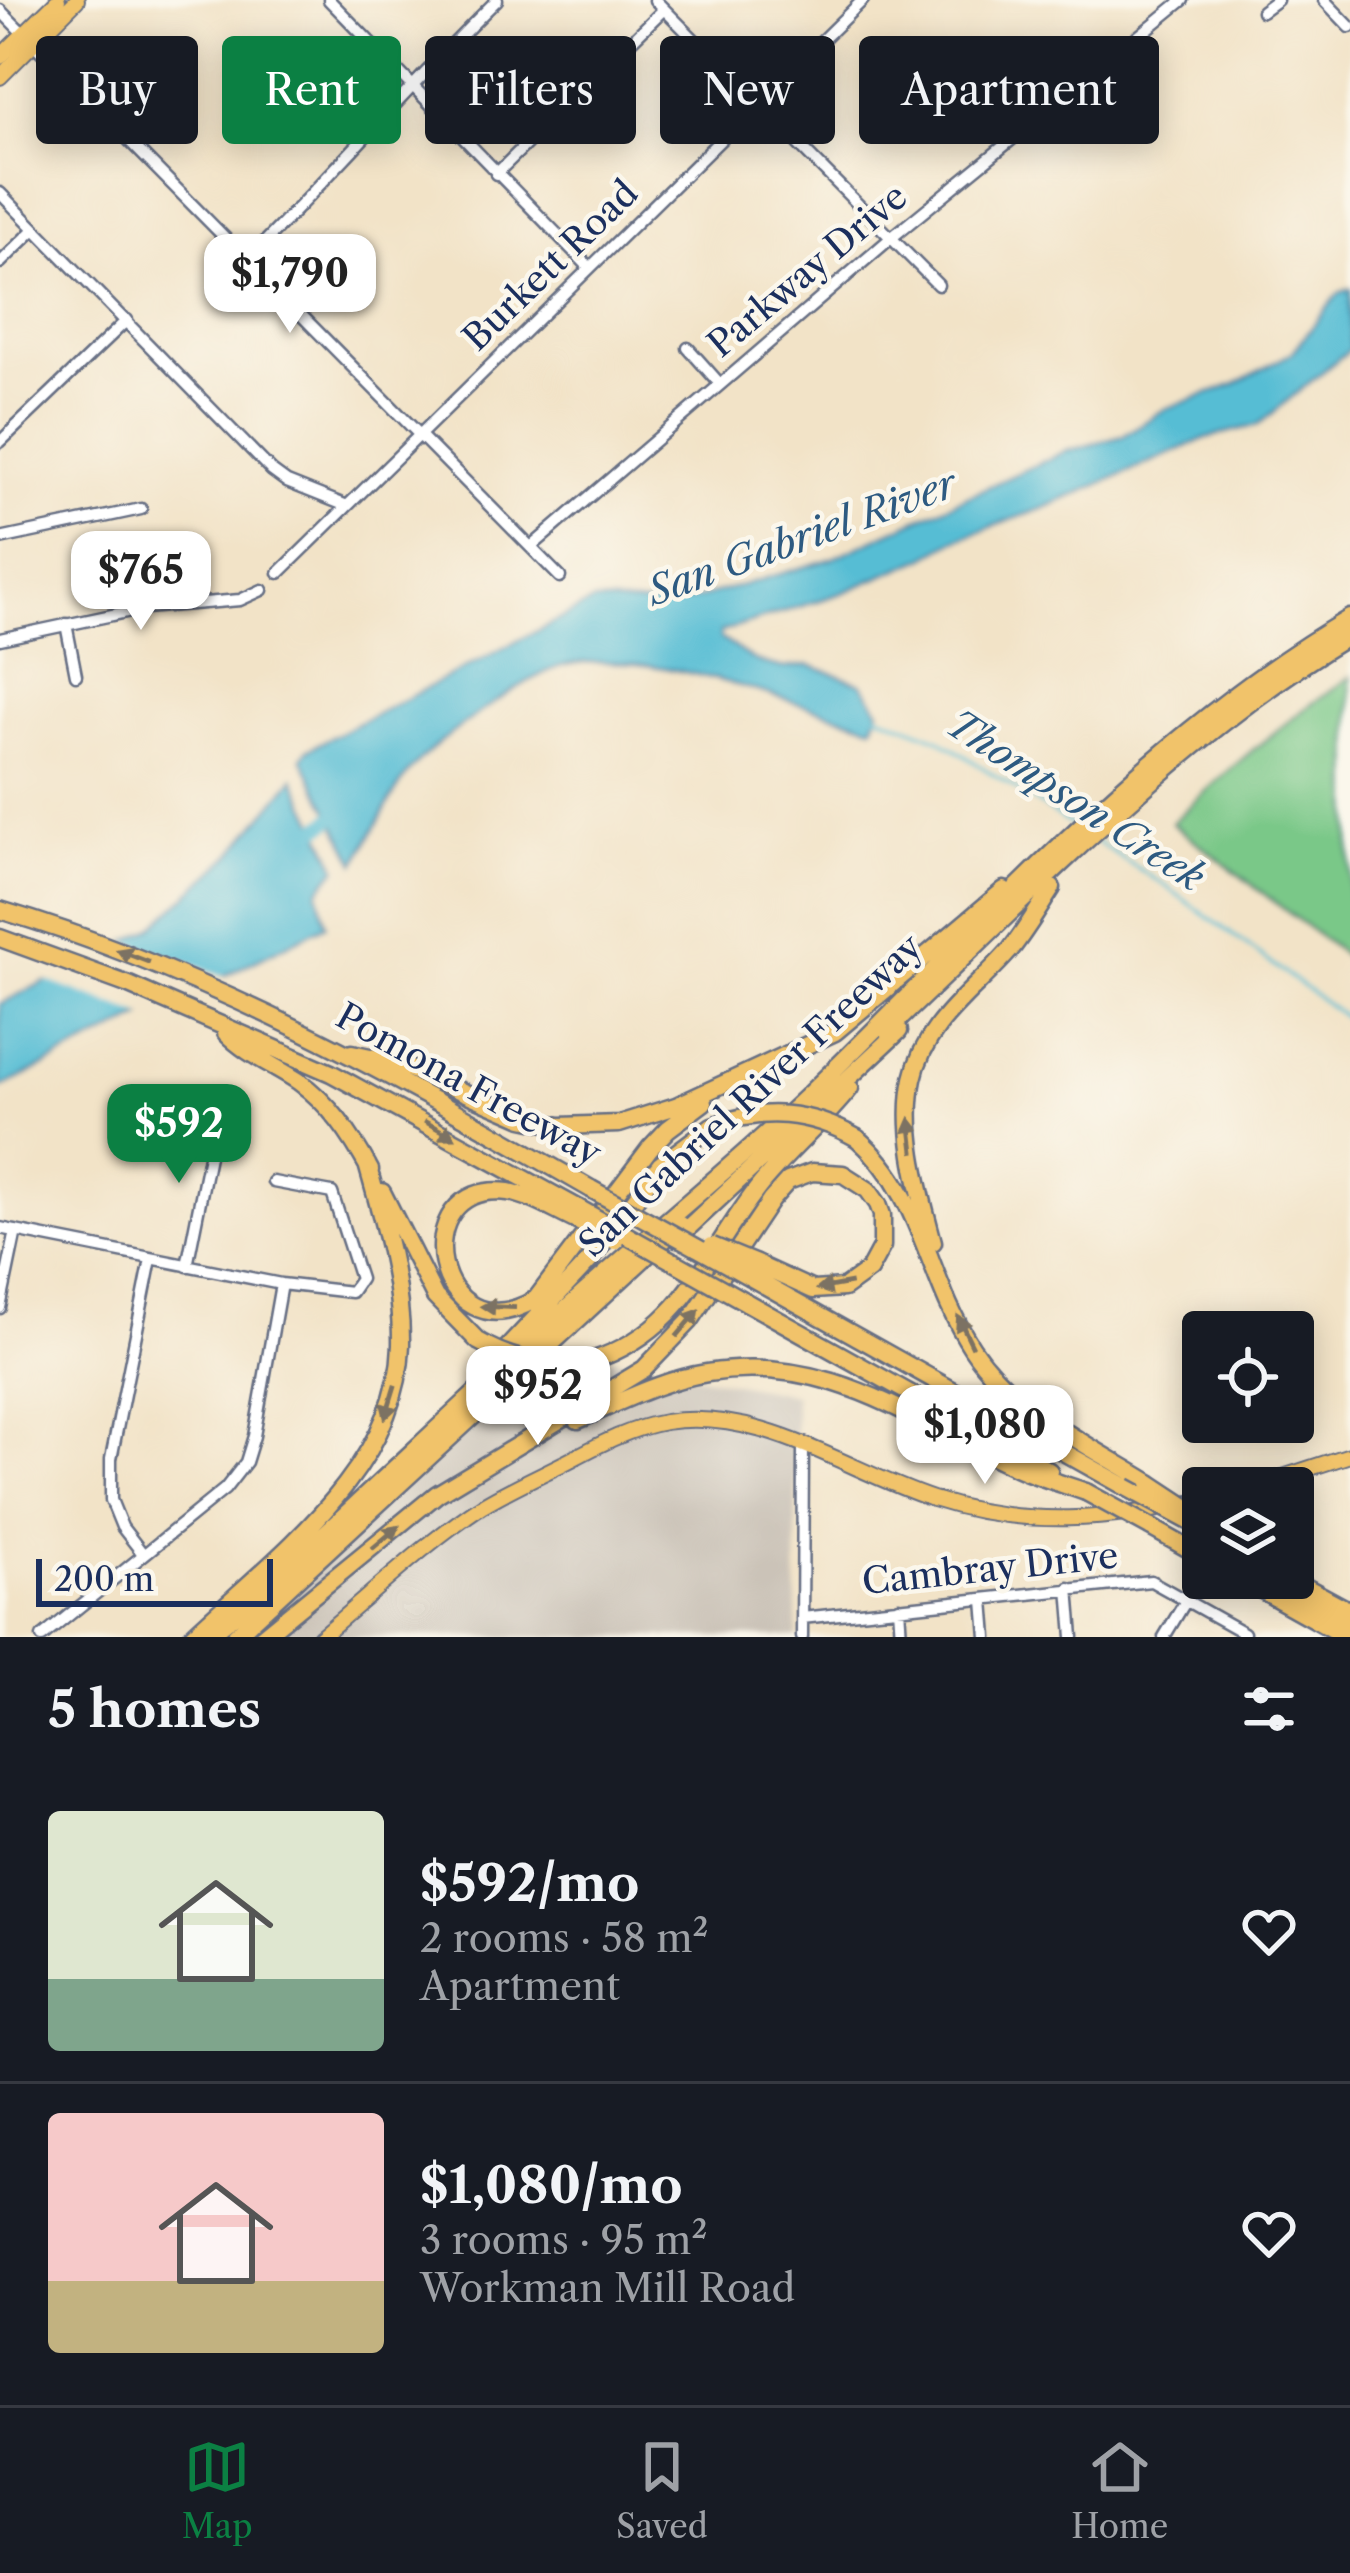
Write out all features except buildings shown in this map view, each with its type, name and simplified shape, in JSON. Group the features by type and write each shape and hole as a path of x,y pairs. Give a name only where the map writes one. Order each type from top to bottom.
{"highway":[{"name":"San Gabriel River Freeway","path":"207,1637 806,1097 902,1000 1051,872 1221,704 1285,656 1350,618"},
{"path":"1117,810 1244,697 1350,632"},
{"name":"San Gabriel River Freeway","path":"1117,810 1350,644"},
{"name":"San Gabriel River Freeway","path":"249,1637 879,1049 1051,872"},
{"path":"577,1215 512,1193 481,1194 468,1200 447,1222 441,1236 442,1266 456,1293 469,1303 497,1311 526,1305 550,1285 668,1129 699,1105 835,1032 992,897 1051,872"},
{"path":"945,1290 912,1145 913,1077 941,1022 1011,949 1051,872"},
{"path":"234,1637 526,1370 1051,872"},
{"name":"Pomona Freeway","path":"0,910 126,953 347,1051 629,1210 753,1271 1182,1519"},
{"name":"Pomona Freeway","path":"0,938 334,1074 577,1215 746,1302 1182,1543"},
{"path":"213,1021 236,1044 306,1087 339,1119 435,1298 478,1341 526,1361 560,1364 591,1361 626,1348 661,1324 758,1189 836,1105 879,1049"},
{"path":"347,1051 394,1062 524,1118 574,1126 619,1124 650,1115 762,1069"},
{"path":"409,1457 592,1258 670,1154 712,1126 750,1114 784,1113 816,1119 856,1138 883,1162 906,1197 971,1347 1004,1384 1054,1423 1150,1483 1182,1512"},
{"path":"191,1637 341,1490 367,1456 388,1413 397,1380 399,1324 367,1164"},
{"path":"262,1637 437,1494 617,1389 667,1348 702,1306 788,1181 812,1172 843,1174 868,1190 878,1204 884,1229 877,1260 844,1288 813,1290 753,1271"},
{"path":"225,1637 561,1327 586,1292"},
{"path":"527,1441 677,1380 732,1370 782,1370 852,1386 1025,1471 1086,1492"},
{"path":"1164,1531 1182,1531"},
{"path":"1314,1591 1350,1611"},
{"path":"1278,1599 1346,1637"},
{"path":"1303,1599 1350,1625"}],"main road":[{"path":"0,77 58,0"},
{"path":"0,57 77,0"},
{"path":"320,1637 482,1506 611,1438 666,1422 708,1420 752,1426 893,1484 989,1513 1023,1518 1109,1517 1182,1504"},
{"path":"1313,1467 1350,1455"}],"street":[{"path":"329,0 590,268"},
{"path":"248,259 496,0"},
{"name":"Burkett Road","path":"826,36 863,0"},
{"name":"Parkway Drive","path":"531,547 891,238 1183,0"},
{"path":"1262,11 1277,0"},
{"path":"1324,0 1350,27"},
{"path":"496,174 660,4 691,36"},
{"path":"0,10 560,577"},
{"name":"Burkett Road","path":"279,573 716,144"},
{"path":"797,144 938,285"},
{"path":"0,194 272,471 287,482 347,506"},
{"path":"0,263 35,229"},
{"path":"0,442 127,320"},
{"path":"688,347 720,384"},
{"path":"0,539 141,509"},
{"path":"0,638 146,608 240,601 262,590"},
{"path":"66,624 76,675"},
{"path":"187,1266 215,1126"},
{"path":"0,1228 187,1266 351,1292 360,1279 332,1193 273,1183"},
{"path":"0,1308 16,1231"},
{"path":"143,1554 122,1527 111,1500 111,1480 118,1421 151,1259"},
{"path":"42,1637 225,1489 246,1462 281,1283"},
{"path":"802,1637 803,1445"},
{"name":"Cambray Drive","path":"802,1618 1151,1581 1182,1597"},
{"path":"1069,1588 1073,1637"},
{"path":"1164,1637 1186,1599"},
{"name":"Cambray Drive","path":"1186,1599 1244,1633"},
{"path":"984,1600 987,1637"},
{"path":"899,1607 901,1637"}],"shaded area":[{"path":"550,1346 795,1395 797,1637 227,1637"}],"green space":[{"path":"1350,677 1350,960 1172,823 1258,746"}],"water":[{"path":"1350,289 1350,349 1258,425 1206,438 1044,508 957,539 842,593 721,632 720,638 755,661 784,668 809,665 861,683 879,709 873,726 681,671 642,664 570,664 513,690 418,762 356,863 302,758 307,750 593,602 671,606 831,559 1064,452 1123,436 1165,409 1233,385 1292,353 1339,293"},
{"path":"294,778 337,867 318,891 326,925 0,1088 0,1004 151,929 231,855"}],"pier":[{"path":"119,939 231,979 151,1019 40,978"}],"waterway":[{"name":"Thompson Creek","path":"875,713 939,739 1074,827"},
{"name":"San Gabriel River","path":"306,836 344,805"},
{"name":"Thompson Creek","path":"1097,842 1167,887 1350,1021"}]}
